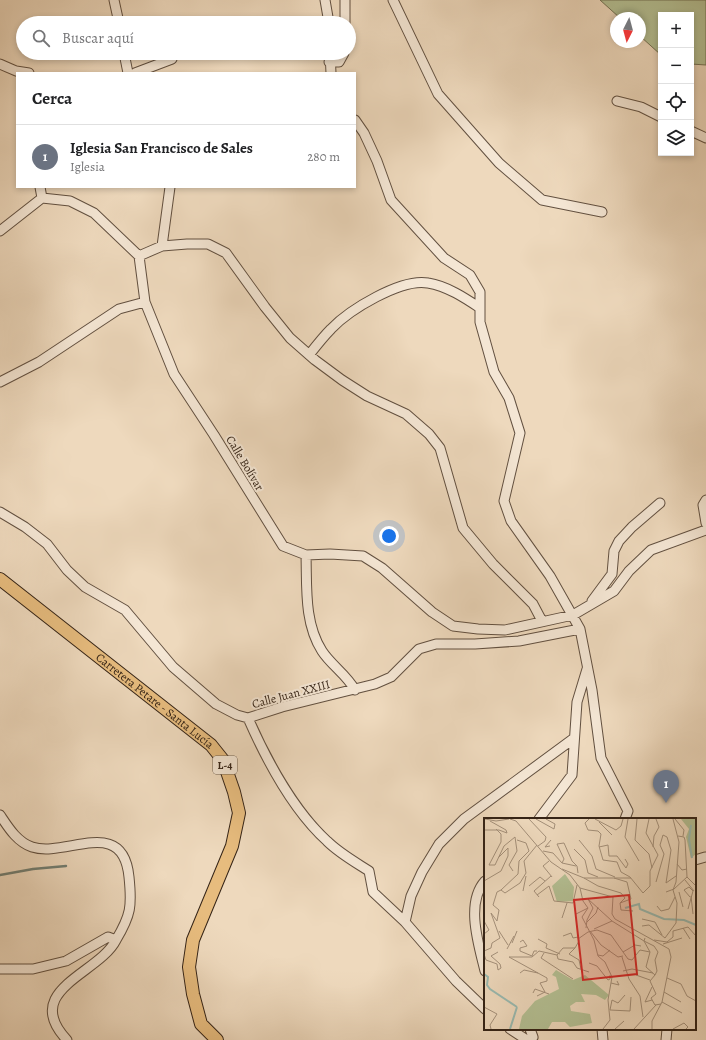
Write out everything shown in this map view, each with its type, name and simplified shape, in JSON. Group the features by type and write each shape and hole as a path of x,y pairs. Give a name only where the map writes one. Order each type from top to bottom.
{"main road":[{"name":"Carretera Petare - Santa Lucía","path":"0,579 211,745 223,760 234,792 239,813 232,846 193,940 189,968 193,994 201,1024 217,1040"}],"street":[{"path":"114,0 117,16"},
{"path":"325,0 328,16"},
{"path":"345,0 346,16"},
{"path":"393,0 438,94 499,163 542,200 602,212"},
{"path":"125,60 128,72"},
{"path":"138,72 169,60"},
{"path":"330,60 330,72"},
{"path":"0,64 17,72"},
{"path":"617,101 641,107 658,116"},
{"path":"356,121 364,133 377,161 391,200 444,258 470,275 480,292 480,322 494,372 509,398 520,433 504,501 511,521 550,576 580,629 588,667 601,758 628,811 625,818"},
{"path":"694,132 706,138"},
{"path":"40,188 42,198"},
{"path":"162,246 170,188"},
{"path":"0,231 42,198 70,201 94,214 138,256 162,246 208,244 226,253 265,307 290,338 309,355 367,396 406,414 429,434 440,448 463,528 493,564 533,604 542,621"},
{"name":"Calle Bolívar","path":"138,256 145,302 174,374 194,408 214,435 284,546 306,555 330,554 363,556 382,568 432,612 453,626 505,630 573,615"},
{"path":"309,355 331,328 371,299 410,284 428,282 450,291 480,308"},
{"path":"0,382 39,362 119,309 145,302"},
{"path":"706,500 703,504 706,523"},
{"path":"590,604 612,574 614,551 619,541 632,527 660,503"},
{"name":"Calle Juan XXIII","path":"0,512 25,527 47,544 67,570 85,587 125,610 173,667 216,704 237,715 248,718 282,707 355,690 391,677 419,649 436,644 474,644 519,641 580,629"},
{"path":"573,615 614,591 629,571 651,550 706,530"},
{"path":"306,555 311,630 322,652 351,683 355,690"},
{"path":"540,818 572,775 575,756 573,739 577,702 588,667"},
{"path":"248,718 273,769 306,819 327,842 369,871 373,892 405,922 456,980 484,1008"},
{"path":"405,922 411,896 422,872 439,844 464,819 573,739"},
{"path":"0,815 12,833 31,846 45,848 103,842 122,853 128,866 131,898 127,921 110,950 65,985 52,1007 52,1017 59,1032 67,1040"},
{"path":"696,860 705,857"},
{"path":"484,882 479,887 474,920 484,966"},
{"path":"0,969 33,969 66,961 108,937 116,940"},
{"path":"512,1030 527,1040 533,1037 530,1030"},
{"path":"602,1030 603,1040"},
{"path":"666,1040 667,1030"}],"green space":[{"path":"600,0 706,0 706,65 694,64 694,12 658,12 658,52 646,41 646,12 613,12"}],"waterway":[{"path":"0,875 33,869 66,866"}],"place":[{"name":"Iglesia San Francisco de Sales","path":"666,803"}]}
